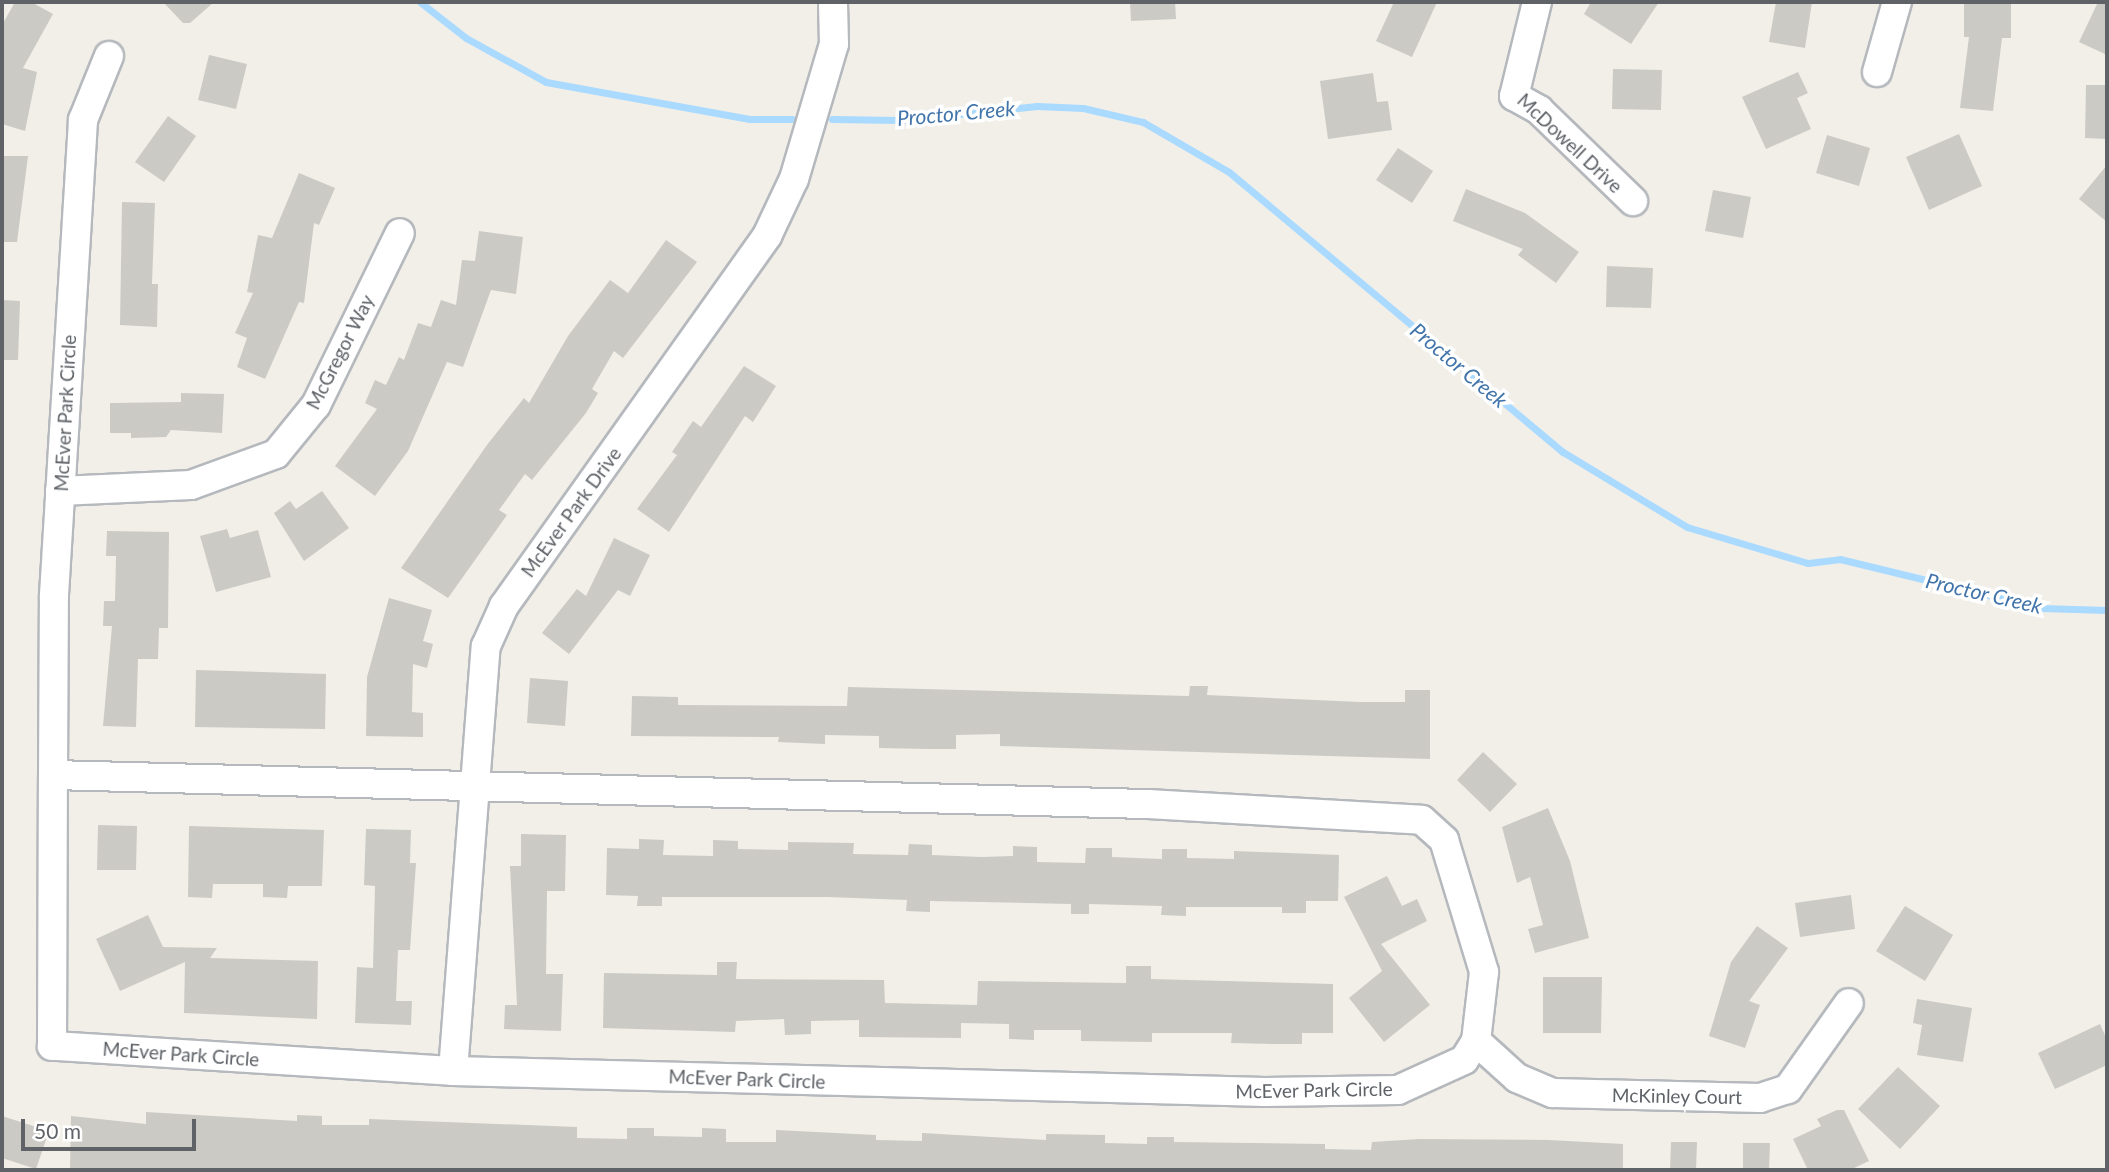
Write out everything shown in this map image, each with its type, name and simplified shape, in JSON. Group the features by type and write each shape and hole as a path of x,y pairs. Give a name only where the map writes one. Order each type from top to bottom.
{"street":[{"name":"McEver Park Drive","path":"453,1071 471,788 485,646 504,606 767,236 794,179 834,44 833,2"},
{"name":"McDowell Drive","path":"1537,2 1514,96 1539,110 1633,201"},
{"path":"1877,72 1897,2"},
{"name":"McEver Park Circle","path":"109,56 83,120 61,491 53,775 52,1046 453,1071 1265,1092 1398,1090 1464,1060 1476,1041"},
{"name":"McGregor Way","path":"61,491 191,485 276,454 316,405 400,233"},
{"path":"53,775 1149,804 1388,814 1422,821 1444,840 1484,972 1476,1041"},
{"name":"McKinley Court","path":"1476,1041 1517,1077 1553,1093 1760,1098 1788,1089 1849,1003"}],"building":[{"path":"15,2 31,2 53,14 23,68 37,72 25,131 2,124 2,25"},
{"path":"163,2 214,2 190,23 183,23"},
{"path":"1130,2 1175,2 1176,19 1131,21"},
{"path":"1394,2 1437,2 1412,57 1376,41"},
{"path":"1591,2 1659,2 1631,44 1584,14"},
{"path":"1776,2 1812,2 1805,48 1769,42"},
{"path":"1964,2 2011,2 2011,38 2002,38 1993,111 1960,108 1969,37 1964,37"},
{"path":"2098,2 2107,2 2107,55 2079,42"},
{"path":"209,55 247,64 236,109 198,100"},
{"path":"1613,69 1662,70 1661,110 1612,109"},
{"path":"1798,72 1808,93 1797,98 1811,129 1766,149 1742,97"},
{"path":"1373,73 1377,102 1388,101 1392,130 1328,139 1320,81"},
{"path":"2086,85 2107,85 2107,139 2085,138"},
{"path":"168,116 196,136 164,182 135,162"},
{"path":"1959,134 1982,186 1929,210 1906,157"},
{"path":"1827,135 1870,148 1859,186 1816,173"},
{"path":"1398,148 1433,171 1412,203 1376,180"},
{"path":"2,156 28,156 17,242 2,242"},
{"path":"2107,165 2107,222 2079,199"},
{"path":"299,173 335,188 319,225 314,223 304,303 299,302 265,379 237,367 247,338 235,333 253,293 247,292 258,235 272,238"},
{"path":"1466,189 1525,213 1579,252 1556,283 1518,255 1523,249 1453,221"},
{"path":"1713,190 1751,197 1743,238 1705,231"},
{"path":"122,202 155,203 152,284 158,284 157,327 120,325"},
{"path":"479,231 523,237 516,294 491,290 463,367 447,362 408,451 375,496 335,466 377,409 365,403 375,380 386,385 399,357 404,360 418,323 431,327 441,300 456,305 462,260 475,261"},
{"path":"666,240 697,262 623,358 614,351 592,389 598,393 586,413 532,480 525,474 499,510 507,515 448,598 401,568 487,445 524,398 529,403 568,336 610,280 628,293"},
{"path":"1607,266 1653,268 1651,308 1606,307"},
{"path":"2,300 20,301 18,360 2,360"},
{"path":"744,366 776,386 753,422 745,416 669,532 637,509 677,455 672,452 693,421 701,427"},
{"path":"181,393 224,394 222,433 171,430 166,437 131,438 131,433 110,433 110,403 181,402"},
{"path":"322,491 349,528 304,561 274,513 290,501 296,509"},
{"path":"227,529 230,538 258,530 271,577 216,592 200,536"},
{"path":"107,531 169,532 168,628 159,628 158,659 138,659 136,727 103,726 112,626 103,626 104,601 115,601 116,556 106,556"},
{"path":"614,538 650,555 630,596 618,590 569,654 542,633 577,589 586,596"},
{"path":"389,598 432,610 423,641 433,644 427,668 413,664 412,712 423,713 423,737 366,736 367,677"},
{"path":"196,670 326,674 325,729 195,727"},
{"path":"530,678 568,681 565,726 527,723"},
{"path":"1190,686 1208,686 1207,695 1360,702 1405,702 1405,690 1430,690 1430,759 1000,746 1000,734 956,735 956,749 879,748 879,736 825,735 825,744 778,742 779,737 631,736 632,696 678,697 678,705 847,706 848,687 1189,696"},
{"path":"1483,752 1517,784 1490,812 1457,780"},
{"path":"1548,808 1570,861 1589,938 1535,953 1528,929 1543,925 1530,877 1517,883 1502,827"},
{"path":"98,825 137,826 136,870 97,870"},
{"path":"189,826 324,830 322,886 288,886 287,898 263,897 263,884 213,884 212,898 188,897"},
{"path":"366,829 411,830 410,863 416,863 410,950 398,950 396,1001 412,1001 411,1025 355,1023 357,967 373,968 375,886 364,885"},
{"path":"521,834 566,835 565,891 547,891 546,974 563,974 561,1031 504,1029 505,1005 517,1005 510,866 521,866"},
{"path":"639,839 664,840 663,855 713,856 713,840 738,841 738,849 788,850 788,842 854,843 853,854 908,855 909,844 932,845 932,855 981,857 1013,856 1013,846 1037,847 1037,862 1085,863 1086,848 1112,848 1112,857 1162,859 1162,849 1187,849 1187,858 1234,859 1234,851 1339,855 1338,901 1306,901 1306,913 1282,913 1282,907 1186,907 1186,916 1161,915 1162,906 1089,904 1089,914 1071,914 1071,904 930,901 930,912 906,911 907,900 828,897 662,897 662,906 637,906 638,896 606,895 607,848 639,849"},
{"path":"1387,876 1402,906 1417,899 1427,921 1381,944 1430,1005 1384,1042 1349,998 1382,971 1344,897"},
{"path":"1851,895 1855,929 1800,937 1795,903"},
{"path":"1905,906 1953,935 1925,981 1876,951"},
{"path":"148,915 163,947 217,948 210,958 318,961 317,1019 184,1013 185,962 120,991 96,939"},
{"path":"1757,926 1788,948 1749,1001 1760,1005 1745,1048 1709,1036 1731,962"},
{"path":"717,962 737,962 736,979 884,980 885,1003 977,1005 978,981 1126,983 1126,966 1151,966 1151,979 1333,984 1333,1033 1302,1033 1302,1044 1275,1044 1231,1043 1232,1033 1152,1033 1152,1042 1081,1041 1081,1030 1034,1030 1034,1040 1009,1039 1009,1024 961,1023 961,1038 859,1037 859,1020 811,1021 811,1034 785,1035 784,1019 736,1021 735,1032 603,1028 604,973 717,975"},
{"path":"1543,977 1602,977 1601,1033 1543,1033"},
{"path":"1917,999 1972,1008 1963,1062 1917,1055 1922,1025 1913,1023"},
{"path":"2100,1024 2107,1040 2107,1065 2055,1089 2038,1053"},
{"path":"1898,1067 1940,1106 1900,1149 1858,1109"},
{"path":"1837,1110 1844,1110 1869,1161 1850,1170 1808,1170 1793,1139 1821,1126 1817,1119"},
{"path":"146,1112 297,1121 297,1115 322,1116 322,1125 369,1125 369,1119 577,1127 577,1138 627,1139 627,1128 654,1128 654,1136 702,1137 702,1128 726,1129 726,1142 776,1142 776,1130 876,1135 876,1140 922,1141 922,1133 1046,1140 1046,1134 1105,1135 1105,1143 1147,1144 1147,1137 1174,1137 1174,1142 1325,1144 1325,1149 1371,1150 1372,1142 1419,1139 1549,1140 1623,1144 1623,1170 70,1170 71,1116 146,1124"},
{"path":"2,1116 49,1131 36,1169 2,1158"},
{"path":"1671,1142 1697,1142 1696,1170 1670,1170"},
{"path":"1743,1143 1770,1143 1769,1170 1743,1170"}],"waterway":[{"name":"Proctor Creek","path":"420,2 466,38 546,82 750,119 792,119"},
{"name":"Proctor Creek","path":"832,119 900,120 1037,106 1083,108 1143,122 1229,172 1563,452 1687,527 1808,563 1840,559 2041,608 2107,610"}]}
